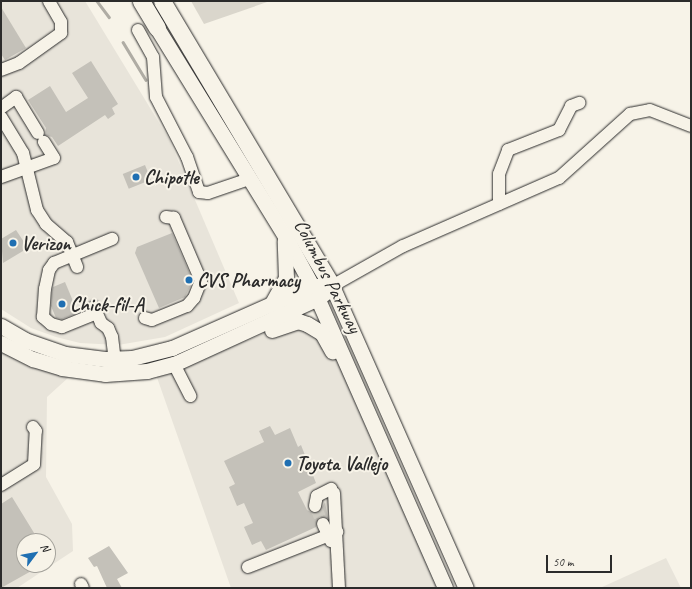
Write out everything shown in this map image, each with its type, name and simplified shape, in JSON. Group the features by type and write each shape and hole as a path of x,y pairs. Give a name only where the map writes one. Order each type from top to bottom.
{"highway":[{"name":"Columbus Parkway","path":"162,1 332,286"},
{"name":"Columbus Parkway","path":"143,5 157,28"}],"main road":[{"name":"Columbus Parkway","path":"157,28 285,236 315,292 445,588"},
{"path":"271,305 286,278 285,236"},
{"path":"1,326 25,340 52,350 91,358 132,358 165,350 271,305 332,286"},
{"name":"Columbus Parkway","path":"332,286 466,588"},
{"path":"179,361 315,292"},
{"path":"1,343 47,364 105,374 134,372 179,361 248,340 289,322 298,321 307,324 322,333 376,433"}],"lane":[{"path":"1,70 19,63 61,33 61,22 49,1"},
{"path":"138,30 153,57 156,97 187,157 199,192 208,193 249,178"},
{"path":"1,108 16,97 54,158 1,177"},
{"path":"499,204 500,174 508,150 559,130 571,106 579,103"},
{"path":"332,286 403,246 559,178 630,114 650,110 691,126"},
{"path":"1,117 23,153 37,210 46,224 67,242 75,261"},
{"path":"145,318 152,320 187,306 194,298 201,281 174,218 166,217"},
{"path":"47,364 60,361 110,366 115,362 112,337 95,310 62,327 51,324 43,317 49,270 54,263 75,261 112,239"},
{"path":"179,361 190,396"},
{"path":"1,485 34,464 36,431 33,427"},
{"path":"315,506 317,496 332,491 330,530 338,565 339,588"},
{"path":"248,567 330,530"}],"shaded area":[{"path":"1,1 85,1 169,139 239,303 165,337 118,345 80,343 56,337 31,328 1,309"},
{"path":"191,1 270,1 204,24"},
{"path":"298,321 335,355 445,588 231,588 154,369 249,340 289,322"},
{"path":"1,352 31,366 69,377 47,397 46,477 72,524 73,551 56,562 56,533 16,533 16,573 40,573 17,588 1,588"},
{"path":"666,558 681,588 600,588"}],"building":[{"path":"1,7 26,48 5,60 1,54"},
{"path":"91,61 118,104 112,108 115,114 108,119 105,115 58,146 52,137 45,135 46,128 28,100 50,86 66,112 88,98 72,73"},
{"path":"145,165 151,180 129,189 123,174"},
{"name":"Verizon","path":"16,230 28,248 3,263 1,239"},
{"name":"CVS Pharmacy","path":"172,233 193,281 185,297 159,308 135,253 137,247"},
{"name":"Chick-fil-A","path":"65,282 78,313 62,319 56,318 51,306 52,290 53,287"},
{"path":"270,426 275,435 290,428 298,447 301,445 316,483 298,492 307,510 313,513 320,511 325,502 328,518 319,517 316,527 266,550 261,541 252,545 244,527 253,523 244,503 237,506 229,487 235,484 224,461 264,442 259,431"},
{"path":"12,497 34,533 16,533 16,573 28,573 1,588 1,504"},
{"path":"109,546 128,573 117,579 122,588 107,588 97,566 94,567 88,558"}],"waterway":[{"path":"97,1 109,17"},
{"path":"123,42 146,80"}],"tunnel":[{"path":"315,506 323,524"}],"place":[{"name":"Chipotle","path":"136,177"},
{"name":"Verizon","path":"13,243"},
{"name":"CVS Pharmacy","path":"189,280"},
{"name":"Chick-fil-A","path":"62,304"},
{"name":"Toyota Vallejo","path":"288,463"}]}
